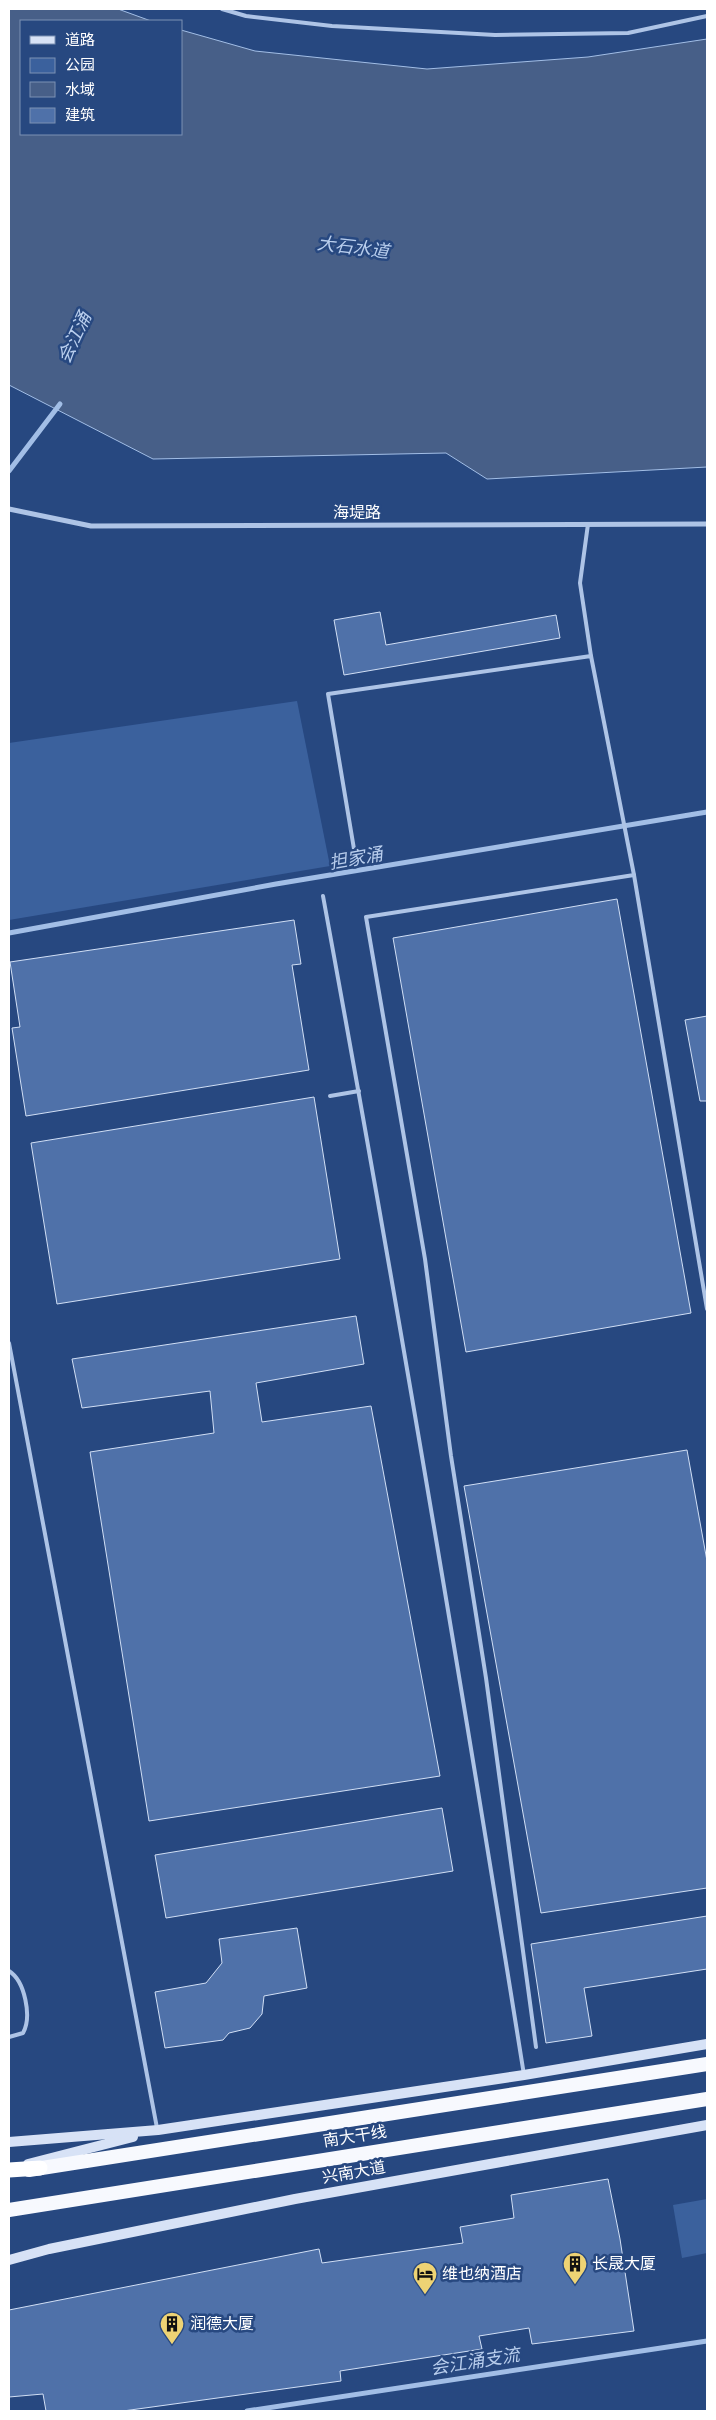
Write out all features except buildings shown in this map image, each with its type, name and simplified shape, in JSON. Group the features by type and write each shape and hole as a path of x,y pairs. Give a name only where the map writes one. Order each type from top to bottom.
{"highway":[{"name":"南大干线","path":"40,2168 707,2064"},
{"name":"南大干线","path":"9,2210 707,2099"},
{"path":"9,2170 40,2168"}],"main road":[{"path":"9,2142 158,2130 524,2075 707,2044"},
{"name":"兴南大道","path":"9,2260 49,2249 305,2198 707,2125"},
{"path":"9,2170 158,2130"}],"street":[{"name":"海堤路","path":"9,509 91,526 707,524"}],"lane":[{"path":"222,9 246,16 332,26 494,35 628,32 707,16"},
{"path":"588,524 580,583 591,656 634,875 707,1309"},
{"path":"354,849 328,694 591,656"},
{"path":"536,2047 486,1678 451,1456 425,1259 366,917 634,875"},
{"path":"323,896 359,1091 476,1777 524,2075"},
{"path":"330,1096 359,1091"},
{"path":"9,1342 158,2130"},
{"path":"9,1971 16,1975 22,1987 28,2024 23,2033 9,2036"}],"green space":[{"path":"297,701 330,866 9,920 9,743"},
{"path":"707,2199 707,2253 682,2258 673,2205"}],"water":[{"name":"大石水道","path":"9,9 118,9 148,20 20,20 20,135 182,135 182,30 255,51 427,69 588,57 707,39 707,467 487,479 446,453 153,459 9,385"}],"waterway":[{"name":"会江涌","path":"9,471 60,404"},
{"name":"担家涌","path":"9,933 276,884 707,812"},
{"name":"会江涌支流","path":"247,2411 707,2341"}],"place":[{"name":"长晟大厦","path":"575,2285"},
{"name":"维也纳酒店","path":"425,2295"},
{"name":"润德大厦","path":"172,2345"}]}
